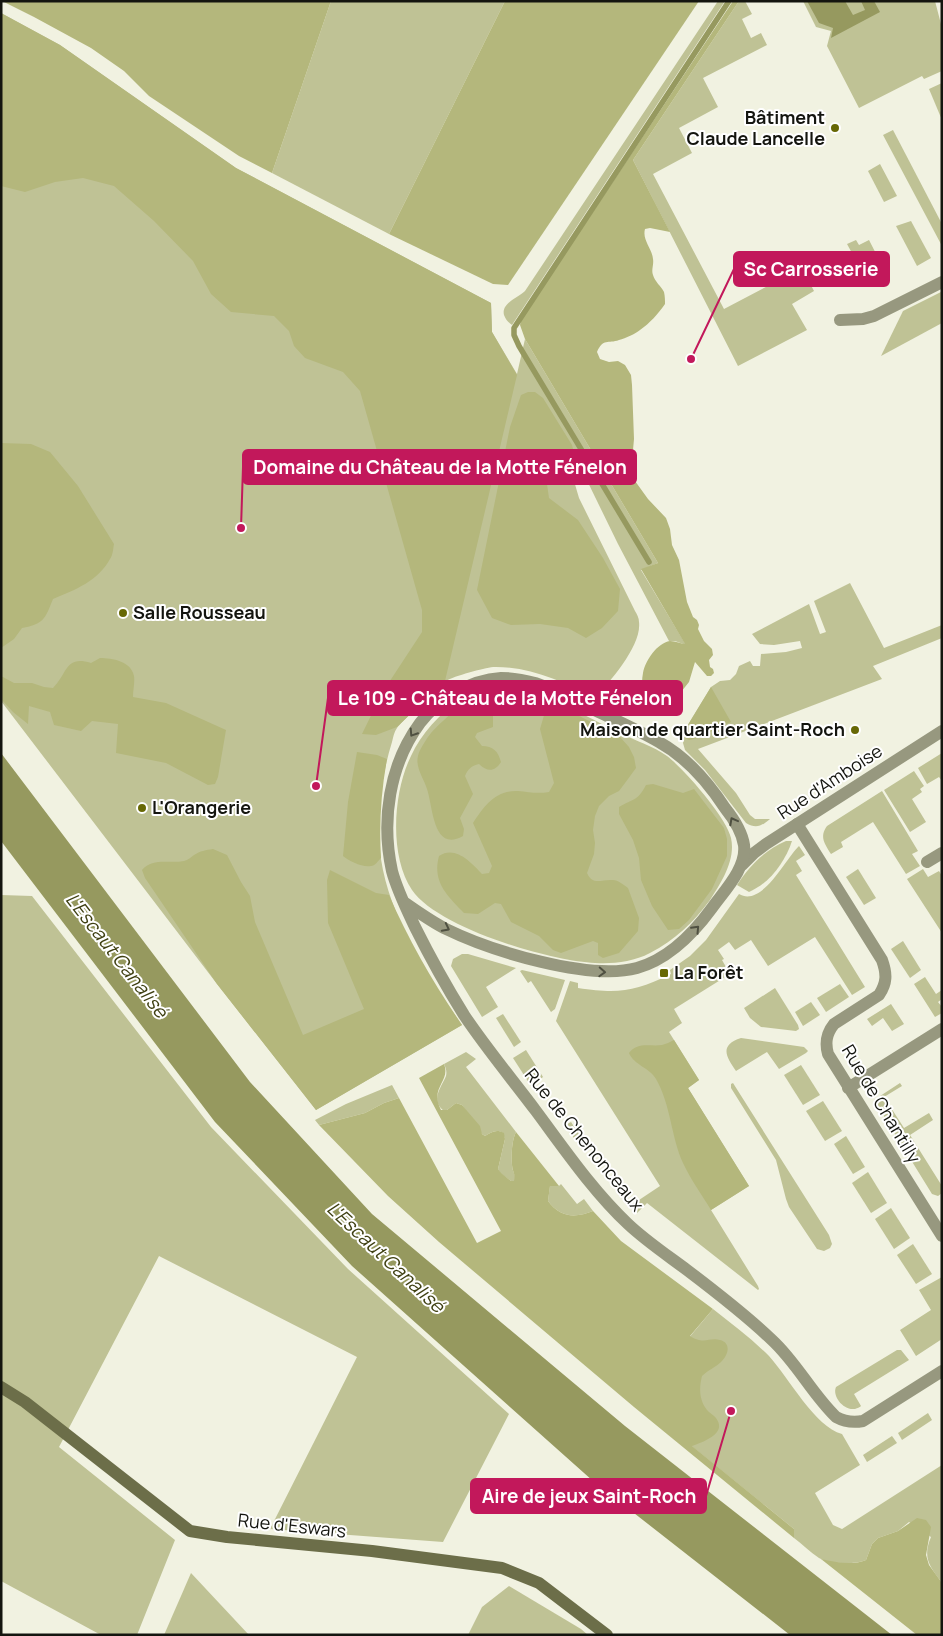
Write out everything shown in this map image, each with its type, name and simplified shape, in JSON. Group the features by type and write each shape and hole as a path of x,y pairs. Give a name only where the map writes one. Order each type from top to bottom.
{"street":[{"path":"840,320 863,319 874,316 942,282"},
{"name":"Rue de Chenonceaux","path":"740,867 744,844 735,823 720,800 686,761 660,742 549,688 523,680 499,678 471,686 441,701 422,720 402,751 396,767 392,785 388,848 393,874 404,903 439,974 469,1022 567,1153 605,1200 640,1236 696,1277 771,1339 789,1358 836,1417 846,1422 868,1418 942,1371"},
{"name":"Rue d'Amboise","path":"404,903 446,929 508,952 576,968 614,972 644,966 668,953 702,922 740,867 754,852 942,731"},
{"name":"Rue de Chantilly","path":"797,824 886,969 887,979 879,995 834,1024 829,1030 826,1038 828,1054 942,1236"},
{"path":"927,862 942,853"},
{"path":"848,1088 942,1028"},
{"name":"Rue d'Eswars","path":"1,1387 25,1402 190,1531 227,1537 502,1568 539,1583 606,1635"}],"shaded area":[{"path":"2,1 331,1 272,173 239,156 149,96 124,71 91,48"},
{"path":"331,1 505,1 389,234 272,173"},
{"path":"505,1 699,1 508,285 493,284 389,234"},
{"path":"718,1 725,1 512,325 504,315 505,307 525,291"},
{"path":"733,1 739,1 633,160 670,232 650,228 645,229 644,233 652,255 653,275 664,292 665,304 654,318 638,331 622,339 604,343 597,352 600,359 609,362 618,361 625,365 631,375 634,439 633,450 628,462 630,474 648,499 666,518 670,529 672,545 679,560 687,602 693,617 697,620 698,629 704,641 712,649 713,655 709,660 710,667 714,673 711,676 707,676 695,662 689,682 677,697 671,690 661,689 643,702 643,673 652,653 665,642 674,641 685,644 641,569 658,563 525,339 520,325 521,320"},
{"path":"739,1 745,1 752,14 742,19 751,38 761,33 767,45 703,78 718,107 679,128 692,153 653,174 724,309 802,268 814,291 792,304 807,330 738,366 633,160"},
{"path":"803,1 935,1 942,28 942,71 924,79 922,76 859,108 827,46 831,31 816,27"},
{"path":"1,13 60,45 236,168 491,303 492,332 517,374 525,339 658,563 641,570 686,645 669,641 618,544 577,460 569,464 579,498 638,616 639,631 636,641 616,673 595,697 533,672 506,667 493,667 469,672 446,681 397,728 385,770 380,800 379,845 381,859 393,903 412,946 436,987 462,1025 316,1110 217,984 1,701"},
{"path":"1,13 60,45 236,168 491,303 492,332 517,375 445,681 397,727 376,735 362,734 382,693 422,632 422,610 360,391 343,372 305,358 294,346 289,331 274,316 231,312 211,294 193,261 154,221 114,186 83,178 55,182 25,192 1,186"},
{"path":"942,83 942,120 929,89"},
{"path":"893,130 942,224 942,246 883,135"},
{"path":"880,164 897,196 884,202 868,171"},
{"path":"911,221 931,258 917,266 896,226"},
{"path":"856,240 859,245 869,240 887,275 869,284 847,244"},
{"path":"836,251 848,274 829,284 817,260"},
{"path":"941,292 942,323 881,356 903,311"},
{"path":"535,392 543,398 572,445 574,453 564,460 549,465 546,477 549,498 578,520 603,558 620,589 618,611 602,628 586,638 568,628 540,624 511,625 492,618 477,590 510,427 521,395"},
{"path":"1,443 31,444 50,452 78,486 114,544 111,557 99,573 78,588 53,599 43,620 35,625 22,628 14,639 1,648"},
{"path":"850,583 884,648 942,625 942,638 873,666 882,679 698,749 736,793 750,815 755,819 770,819 759,826 750,825 746,823 705,770 685,750 683,743 686,728 711,687 720,681 730,680 736,674 739,666 750,661 753,666 760,666 761,654 786,652 802,648 800,641 774,645 760,644 752,634 809,604 820,634 826,632 814,601"},
{"path":"100,658 120,661 129,667 134,676 133,697 166,703 226,730 218,777 215,784 208,785 166,763 116,753 118,724 92,721 81,731 54,725 50,712 29,706 28,724 1,699 1,676 14,683 32,683 53,688 72,663 83,661 91,663"},
{"path":"511,686 554,700 662,752 684,771 704,794 728,829 732,846 729,863 723,879 710,900 683,930 650,953 616,963 595,963 575,961 524,949 496,940 445,917 425,904 412,890 400,860 396,824 400,787 411,756 432,724 461,699 479,692"},
{"path":"711,687 731,722 698,738 689,740 685,738 684,734 686,728"},
{"path":"484,698 493,708 493,727 477,733 475,737 482,746 494,750 501,762 496,768 491,770 479,764 467,771 465,776 473,794 460,818 464,829 463,836 453,840 446,838 436,826 427,789 417,760 423,744 444,720 468,700"},
{"path":"556,704 620,737 629,747 634,757 636,768 619,791 609,796 599,806 593,830 594,854 587,873 595,881 615,880 628,888 639,918 638,931 619,953 603,958 598,955 598,943 593,941 561,953 553,950 539,936 511,922 501,904 495,903 478,914 464,913 442,888 439,881 437,865 439,856 451,852 462,856 482,874 489,873 492,866 473,823 491,800 510,791 549,792 554,783 540,729 545,712"},
{"path":"357,752 377,755 387,759 381,808 381,858 371,866 356,864 343,856 348,802"},
{"path":"942,753 942,781 939,777 927,784 918,768"},
{"path":"914,771 924,786 920,789 922,792 912,799 926,822 910,832 884,790"},
{"path":"653,784 683,793 694,789 724,828 727,839 727,856 712,889 689,920 679,929 668,930 652,906 641,880 639,858 633,840 619,814 619,807 635,799 646,785"},
{"path":"882,791 918,851 912,854 920,866 906,874 873,822 841,842 843,847 831,854 823,837 827,826"},
{"path":"786,841 792,841 785,857 776,871 764,883 749,892 737,885 758,859"},
{"path":"799,846 805,855 796,861 802,871 796,875 865,987 852,995 815,937 768,966 751,940 735,950 729,942 718,950 730,974 674,1009 682,1023 669,1032 699,1080 688,1088 749,1186 711,1210 758,1286 758,1290 647,1203 637,1213 630,1206 660,1186 556,1021 570,981 578,983 578,988 615,991 646,985 671,974 670,970 690,956 706,940 739,894 748,896 756,894 765,888"},
{"path":"213,849 227,855 250,896 255,922 303,1035 364,1009 328,923 327,880 330,870 376,893 389,895 422,962 462,1025 316,1110 217,984 145,878 142,870 156,862 184,861 205,850"},
{"path":"858,869 876,898 864,905 846,877"},
{"path":"923,869 928,877 939,871 942,876 942,933 907,879"},
{"path":"1,895 32,896 211,1127 348,1269 509,1414 443,1542 270,1529 357,1357 159,1256 59,1447 175,1540 137,1635 101,1635 1,1581"},
{"path":"903,941 921,970 910,978 891,949"},
{"path":"462,954 468,954 516,968 486,987 498,1007 482,1017 451,966 453,959"},
{"path":"520,971 565,980 555,1009 551,1012 531,981 528,983"},
{"path":"925,977 936,994 942,990 942,999 938,1002 942,1007 942,1013 935,1017 914,984"},
{"path":"840,984 849,997 826,1012 817,998"},
{"path":"775,988 798,1025 799,1029 796,1031 761,1027 750,1018 744,1008"},
{"path":"811,1002 820,1015 803,1026 795,1012"},
{"path":"891,1004 904,1024 892,1031 883,1018 872,1026 867,1019"},
{"path":"503,1014 521,1042 514,1047 496,1018"},
{"path":"741,1038 804,1047 808,1051 779,1069 767,1052 736,1071 729,1061 726,1052 730,1044"},
{"path":"674,1040 699,1080 688,1088 749,1186 711,1210 683,1163 665,1099 656,1079 650,1072 634,1061 629,1053 636,1047 662,1045"},
{"path":"526,1050 543,1077 531,1086 513,1058"},
{"path":"466,1052 476,1059 466,1067 516,1132 512,1157 515,1181 511,1181 500,1173 498,1169 505,1139 503,1133 496,1131 485,1136 462,1105 456,1103 444,1111 438,1103 438,1094 446,1074 444,1064"},
{"path":"444,1064 445,1076 437,1096 441,1110 447,1110 456,1103 462,1105 480,1126 482,1134 485,1136 496,1131 504,1133 505,1139 498,1169 501,1173 511,1181 514,1181 512,1152 516,1132 559,1186 550,1186 548,1201 553,1207 569,1215 580,1215 593,1211 621,1241 713,1309 690,1336 699,1340 720,1340 726,1344 728,1350 719,1364 702,1376 700,1385 702,1402 716,1418 719,1429 712,1436 692,1446 794,1529 794,1538 634,1407 439,1242 388,1196 319,1125 365,1113 399,1098 477,1243 501,1231 419,1078"},
{"path":"801,1065 820,1095 803,1105 784,1075"},
{"path":"733,1083 829,1235 832,1244 830,1248 824,1251 817,1249 789,1207 776,1160 731,1088"},
{"path":"900,1083 902,1086 884,1097 904,1128 929,1113 933,1120 910,1135 942,1186 942,1193 938,1196 932,1194 874,1100"},
{"path":"392,1085 399,1098 365,1113 319,1125 315,1120 346,1104"},
{"path":"823,1101 842,1131 825,1141 806,1111"},
{"path":"571,1122 589,1149 585,1151 564,1126"},
{"path":"846,1136 865,1167 853,1174 834,1144"},
{"path":"868,1172 887,1203 871,1213 852,1183"},
{"path":"561,1184 577,1204 584,1199 593,1211 580,1215 569,1215 553,1207 548,1201 550,1185 559,1186"},
{"path":"891,1208 910,1238 894,1249 875,1219"},
{"path":"913,1244 932,1274 916,1284 897,1255"},
{"path":"942,1277 942,1339 916,1356 900,1330 931,1310 919,1290"},
{"path":"713,1309 769,1356 812,1412 832,1430 842,1434 860,1465 815,1493 833,1525 842,1529 942,1465 942,1583 927,1557 928,1544 931,1537 909,1522 898,1531 878,1538 872,1544 866,1560 855,1563 842,1563 829,1562 819,1558 794,1538 794,1529 636,1401"},
{"path":"897,1350 901,1350 909,1360 854,1394 861,1406 850,1409 839,1402 835,1391 836,1387"},
{"path":"928,1413 932,1420 902,1440 898,1433"},
{"path":"892,1436 897,1443 867,1462 863,1455"},
{"path":"917,1518 926,1520 931,1527 926,1555 929,1565 942,1583 942,1635 917,1635 821,1559 849,1563 866,1560 872,1544 878,1538 898,1531"},
{"path":"191,1573 249,1635 164,1635"},
{"path":"509,1586 588,1635 468,1635 482,1607"}],"water":[{"path":"807,1 845,1 853,15 865,10 861,1 874,1 880,12 831,38 833,28 819,23"},
{"name":"L'Escaut Canalisé","path":"1,753 250,1082 372,1214 625,1426 892,1635 790,1635 593,1481 352,1266 215,1122 1,841"}],"waterway":[{"path":"649,562 519,346 514,335 514,328 729,1"}],"place":[{"name":"Bâtiment Claude Lancelle","path":"835,128"},
{"name":"Sc Carrosserie","path":"691,359"},
{"name":"Domaine du Château de la Motte Fénelon","path":"241,528"},
{"name":"Salle Rousseau","path":"123,613"},
{"name":"Maison de quartier Saint-Roch","path":"855,730"},
{"name":"Le 109 - Château de la Motte Fénelon","path":"316,786"},
{"name":"L'Orangerie","path":"142,808"},
{"name":"La Forêt","path":"664,973"},
{"name":"Aire de jeux Saint-Roch","path":"731,1411"}]}
